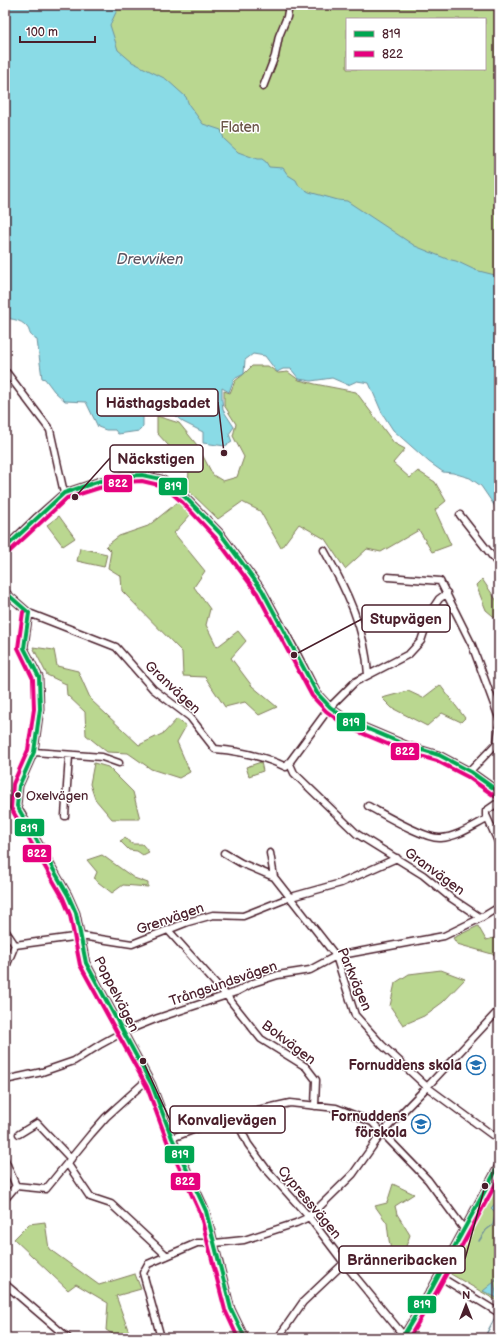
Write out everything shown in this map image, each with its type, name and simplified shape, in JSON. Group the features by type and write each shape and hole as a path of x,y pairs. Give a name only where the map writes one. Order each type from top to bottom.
{"street":[{"path":"263,87 275,56 287,17 289,5"},
{"path":"7,373 50,430 64,493"},
{"path":"5,548 64,493 97,482 122,476 142,475 161,479 170,484 187,499 220,533 262,590 317,693 330,707 349,721 406,745 439,755 470,771 499,792"},
{"path":"460,514 499,565"},
{"path":"324,550 339,576 360,626 368,662 368,675"},
{"path":"388,577 440,581 472,644 499,718"},
{"name":"Granvägen","path":"5,592 29,613 116,647 153,689 190,717 215,749 235,750 288,764 294,773 357,834 424,875 451,898 481,918"},
{"path":"288,764 330,707 355,682 409,654 421,641 431,611 439,599 447,593"},
{"name":"Poppelvägen","path":"29,613 24,648 39,677 40,709 34,752 19,786 17,806 68,895 76,913 86,963 152,1085 172,1138 206,1211 231,1309 245,1338"},
{"path":"470,771 497,743 499,727"},
{"path":"34,752 69,756 102,757 119,763"},
{"path":"65,816 69,756"},
{"path":"5,795 18,796"},
{"path":"499,802 486,811 487,819 499,844"},
{"path":"368,806 401,824 431,837 442,838 454,835 487,819"},
{"name":"Parkvägen","path":"224,853 241,863 274,877 336,956 355,1015 382,1045 427,1087 499,1140"},
{"name":"Parkvägen","path":"270,853 274,877"},
{"name":"Grenvägen","path":"15,945 81,936 132,944 188,922 213,915 243,916 290,897 341,883 397,858"},
{"name":"Trångsundsvägen","path":"5,1080 42,1072 74,1061 123,1032 158,1018 236,992 253,983 278,976 310,970 336,956 444,936 499,908"},
{"path":"5,930 15,945 5,970"},
{"name":"Bokvägen","path":"168,930 226,995 261,1039 306,1067 316,1080 315,1106"},
{"path":"161,1338 143,1273 148,1264 197,1243 244,1240 296,1223 309,1216 354,1174 382,1133 499,1010"},
{"path":"16,1186 46,1189 106,1117 148,1079"},
{"path":"172,1138 234,1116 290,1103 336,1108 372,1122 428,1180 464,1229"},
{"name":"Cypressvägen","path":"234,1116 248,1144 267,1170 309,1216 403,1337"},
{"path":"19,1134 37,1123 69,1161 90,1197 111,1204 167,1256"},
{"path":"5,1160 16,1186"},
{"path":"403,1337 432,1288 499,1165"},
{"path":"5,1199 16,1186"},
{"path":"278,1338 303,1302 344,1263"},
{"path":"438,1276 499,1313"},
{"path":"5,1284 68,1338"}],"green space":[{"name":"Flaten","path":"5,5 499,5 499,346"},
{"path":"252,366 268,366 278,373 288,372 299,380 356,392 394,443 405,449 393,463 410,478 418,471 435,482 446,501 435,510 451,545 432,552 419,530 381,552 367,549 345,569 325,539 299,524 281,548 260,511 242,502 218,519 188,490 189,468 157,433 157,416 179,423 197,445 213,475 223,481 237,477 244,457 233,436 236,424 224,405 224,391 230,393 235,381"},
{"path":"178,502 191,514 174,533 205,571 194,587 210,609 206,625 217,647 238,631 246,641 231,658 252,686 277,707 259,715 245,702 225,707 205,677 183,676 182,652 122,591 121,576 108,568 111,551 106,546 119,536 148,526"},
{"path":"59,516 75,538 63,546 47,525"},
{"path":"80,548 107,554 104,567 77,561"},
{"path":"482,579 499,604 499,621 486,610 476,585"},
{"path":"33,647 54,650 57,666 78,671 91,700 139,745 164,733 177,719 186,726 177,742 190,772 179,778 151,769 128,753 107,752 86,735 85,712 67,695 66,684 47,675"},
{"path":"440,685 465,718 461,722 442,713 427,726 392,708 382,698 408,691 423,698"},
{"path":"261,762 263,771 249,776 246,767"},
{"path":"94,763 108,767 133,792 140,819 112,819 95,799 90,784"},
{"path":"125,838 132,844 142,844 149,852 143,855 137,851 129,850 120,841"},
{"path":"102,855 134,878 148,883 148,887 123,885 112,893 94,879 97,872 87,860"},
{"path":"478,926 486,940 498,937 499,956 457,944 453,938"},
{"path":"441,970 465,979 443,1002 424,1016 403,1025 390,1006 395,983 409,974"},
{"path":"499,1179 499,1302 449,1273"},
{"path":"393,1184 414,1194 395,1206 397,1214 410,1235 404,1252 394,1265 387,1223 375,1206 387,1203"},
{"path":"45,1222 49,1249 99,1285 135,1274 141,1289 116,1296 131,1338 119,1338 106,1330 108,1303 76,1284 68,1290 14,1239 29,1224"}],"water":[{"name":"Drevviken","path":"5,5 137,5 118,8 110,25 118,50 132,62 166,79 186,97 189,105 203,124 221,130 224,139 238,152 257,159 262,159 269,167 283,168 288,175 296,180 299,186 309,192 347,201 415,246 447,259 456,261 475,270 499,276 499,517 494,505 481,486 470,478 443,472 429,462 393,430 382,413 369,383 357,381 348,385 332,378 311,381 299,379 291,369 283,369 277,372 265,356 253,354 245,360 244,374 234,379 229,392 222,388 223,410 234,427 229,434 232,442 225,446 203,443 203,432 183,422 173,414 166,413 160,407 149,405 143,409 143,427 139,431 118,434 115,430 106,430 98,427 86,402 65,401 54,391 45,379 42,378 37,340 31,336 28,328 22,322 5,318"},
{"path":"499,1199 499,1213 496,1213 491,1208"},
{"path":"494,1282 497,1298 483,1291"}],"waterway":[{"path":"479,1241 486,1230 493,1225 496,1213"},
{"path":"494,1282 499,1275"},
{"path":"497,1298 499,1304"},
{"path":"484,1338 496,1316"}],"transit line":[{"name":"819","path":"5,548 64,493 97,482 122,476 142,475 161,479 170,484 187,499 220,533 262,590 317,693 330,707 349,721 406,745 439,755 471,772 499,792"},
{"name":"822","path":"9,552 67,498 123,482 142,481 159,485 167,489 183,503 215,537 257,593 312,696 326,711 347,727 404,751 437,761 468,777 496,797"},
{"name":"819","path":"5,592 29,613"},
{"name":"822","path":"23,612 18,648 33,679 34,709 28,750 13,784 11,808 63,898 70,915 80,965 147,1087 167,1141 200,1213 225,1310 238,1338"},
{"name":"819","path":"29,613 24,648 39,677 40,709 34,752 19,786 17,806 68,895 76,913 86,963 152,1085 172,1138 206,1211 231,1309 245,1338"},
{"name":"819","path":"402,1338 432,1288 499,1165"},
{"name":"822","path":"409,1338 437,1291 499,1178"}],"place":[{"name":"Hästhagsbadet","path":"224,453"},
{"name":"Näckstigen","path":"75,497"},
{"name":"Stupvägen","path":"294,655"},
{"name":"Oxelvägen","path":"18,795"},
{"name":"Konvaljevägen","path":"143,1061"},
{"name":"Fornuddens skola","path":"476,1065"},
{"name":"Fornuddens förskola","path":"421,1124"},
{"name":"Bränneribacken","path":"485,1186"}]}
